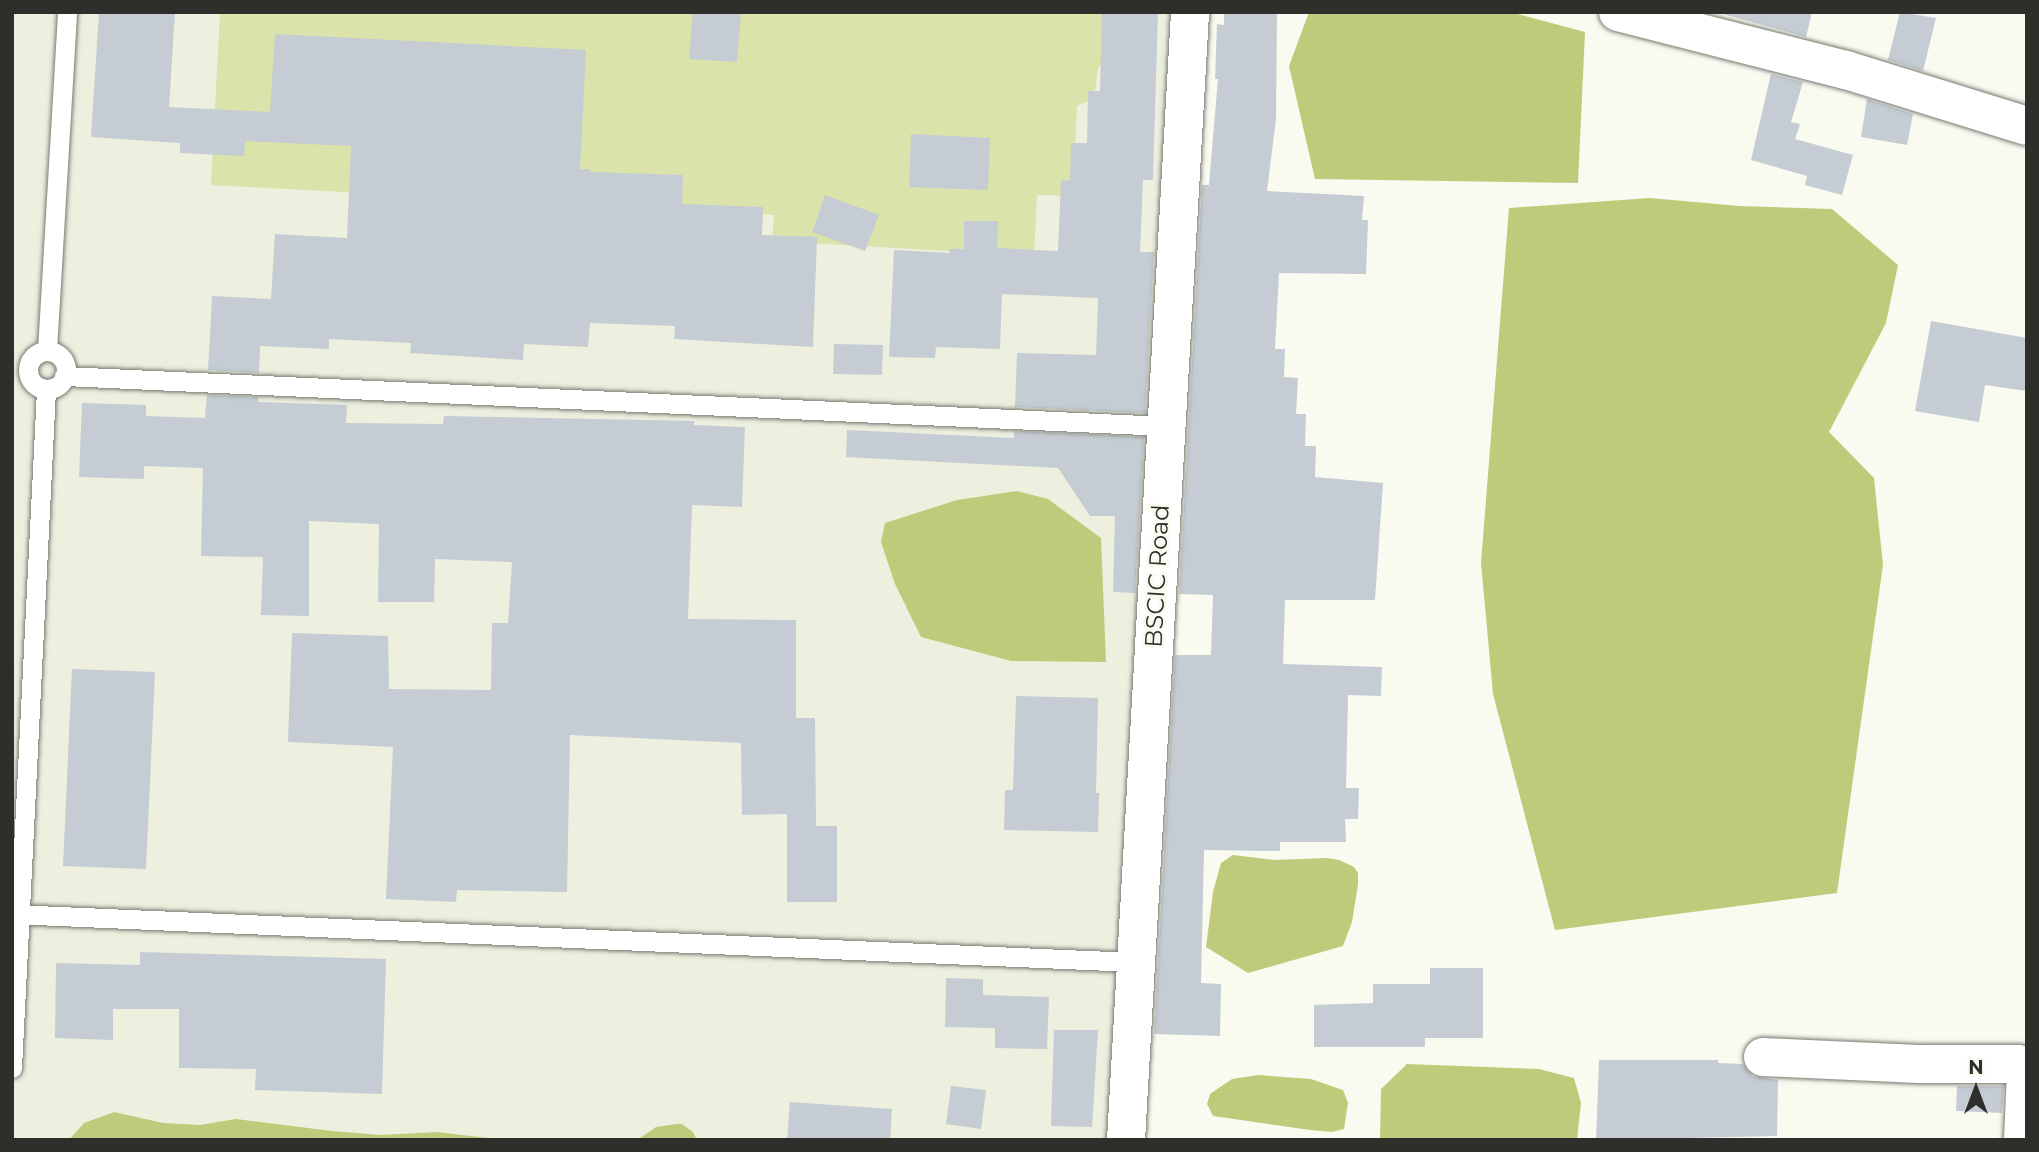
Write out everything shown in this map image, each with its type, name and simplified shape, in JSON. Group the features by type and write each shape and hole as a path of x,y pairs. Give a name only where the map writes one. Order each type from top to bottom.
{"street":[{"name":"BSCIC Road","path":"1126,1140 1190,12"},
{"path":"1618,12 1846,71 2027,126"},
{"path":"1763,1057 1919,1064 2018,1063 2026,1073 2023,1140"}],"lane":[{"path":"47,350 67,12"},
{"path":"47,350 55,352 66,366 58,388 46,390 20,370 34,355 47,350"},
{"path":"64,376 1166,426"},
{"path":"12,1068 16,914 46,390"},
{"path":"16,914 1136,962"}],"shaded area":[{"path":"12,12 1178,12 1114,1140 12,1140"},
{"path":"220,12 1156,12 1098,68 1094,99 1077,106 1073,196 1037,195 1034,256 772,241 774,215 211,185"},
{"path":"1309,12 1510,12 1585,32 1578,183 1315,179 1289,66"},
{"path":"1650,198 1739,206 1832,209 1898,265 1886,323 1829,432 1874,478 1883,565 1837,893 1555,930 1493,694 1481,563 1509,208"},
{"path":"1017,491 1048,499 1101,538 1106,662 1011,661 921,637 895,584 881,542 885,523 957,500"},
{"path":"1233,855 1274,860 1327,858 1354,867 1358,873 1358,884 1352,922 1343,946 1248,973 1206,947 1213,892 1221,863"},
{"path":"1407,1064 1539,1069 1574,1078 1581,1103 1577,1140 1380,1140 1381,1089"},
{"path":"1258,1075 1311,1079 1343,1090 1348,1103 1344,1129 1332,1132 1310,1130 1213,1116 1207,1104 1210,1094 1232,1079"},
{"path":"114,1112 163,1123 200,1125 236,1119 381,1135 437,1132 505,1140 69,1140 84,1123"},
{"path":"682,1124 693,1132 697,1140 637,1140 656,1127"}],"building":[{"path":"99,12 175,12 169,107 270,112 275,34 586,50 580,169 590,169 590,172 683,175 682,204 763,207 762,235 817,237 813,347 674,339 675,326 590,323 588,347 524,344 523,360 410,353 411,343 329,339 329,349 260,346 259,373 208,370 212,296 271,299 275,234 347,238 351,146 245,141 244,156 180,153 180,143 91,137"},
{"path":"693,12 741,12 737,62 689,59"},
{"path":"1102,12 1158,12 1153,180 1143,180 1140,252 1154,252 1145,413 1015,407 1017,353 1096,355 1098,298 1002,294 1000,349 936,347 935,358 889,357 894,250 949,253 950,249 964,249 964,221 998,221 997,248 1058,251 1061,180 1070,181 1071,143 1087,143 1088,91 1100,91"},
{"path":"1224,12 1277,12 1276,119 1267,191 1364,196 1362,220 1368,220 1366,274 1279,273 1275,349 1285,349 1284,377 1298,378 1296,414 1306,414 1305,446 1316,446 1315,477 1383,483 1375,600 1285,600 1283,664 1382,667 1381,696 1348,695 1346,788 1359,788 1358,819 1345,819 1346,842 1280,842 1280,851 1204,850 1201,983 1221,984 1220,1036 1154,1034 1175,655 1211,655 1213,595 1179,594 1202,185 1209,185 1218,79 1215,79 1217,24 1224,25"},
{"path":"1716,12 1812,12 1806,37"},
{"path":"1900,12 1936,18 1923,71 1888,60"},
{"path":"1771,74 1803,82 1791,122 1800,124 1795,139 1853,155 1842,195 1805,185 1807,176 1751,160"},
{"path":"1867,99 1913,114 1907,145 1861,137"},
{"path":"911,134 990,138 988,190 909,187"},
{"path":"825,195 879,215 865,251 812,232"},
{"path":"1931,321 2027,338 2027,391 1985,385 1979,422 1915,411"},
{"path":"834,344 883,345 882,375 833,374"},
{"path":"207,395 258,397 258,402 347,405 346,423 443,424 444,416 694,421 694,425 745,427 742,507 692,505 688,619 796,620 796,718 815,718 816,826 837,826 837,902 787,902 787,814 742,815 741,743 570,735 567,892 457,890 456,902 386,899 393,747 288,742 292,633 388,636 389,689 491,690 492,623 508,623 512,562 435,559 434,602 378,602 379,524 309,521 309,616 261,615 263,557 201,556 203,468 144,466 144,479 79,477 82,403 146,405 146,416 205,418"},
{"path":"847,430 1014,438 1014,431 1144,437 1135,593 1113,592 1115,516 1090,516 1058,468 846,457"},
{"path":"72,669 155,672 146,869 63,866"},
{"path":"1016,696 1098,698 1098,832 1004,830 1005,790 1013,790"},
{"path":"140,952 386,959 382,1094 255,1090 256,1069 179,1068 179,1009 113,1009 113,1040 55,1038 56,963 140,965"},
{"path":"1430,968 1483,968 1483,1038 1425,1038 1425,1047 1314,1047 1314,1005 1373,1003 1373,984 1430,984"},
{"path":"946,978 983,979 983,995 1049,997 1047,1049 995,1048 995,1028 945,1027"},
{"path":"1054,1030 1098,1030 1092,1127 1051,1126"},
{"path":"1599,1060 1718,1060 1718,1063 1743,1064 1752,1076 1778,1080 1777,1136 1596,1140"},
{"path":"951,1086 986,1090 981,1129 946,1124"},
{"path":"1957,1086 2004,1086 2002,1113 1956,1111"},
{"path":"790,1102 892,1109 890,1140 787,1140"}]}
